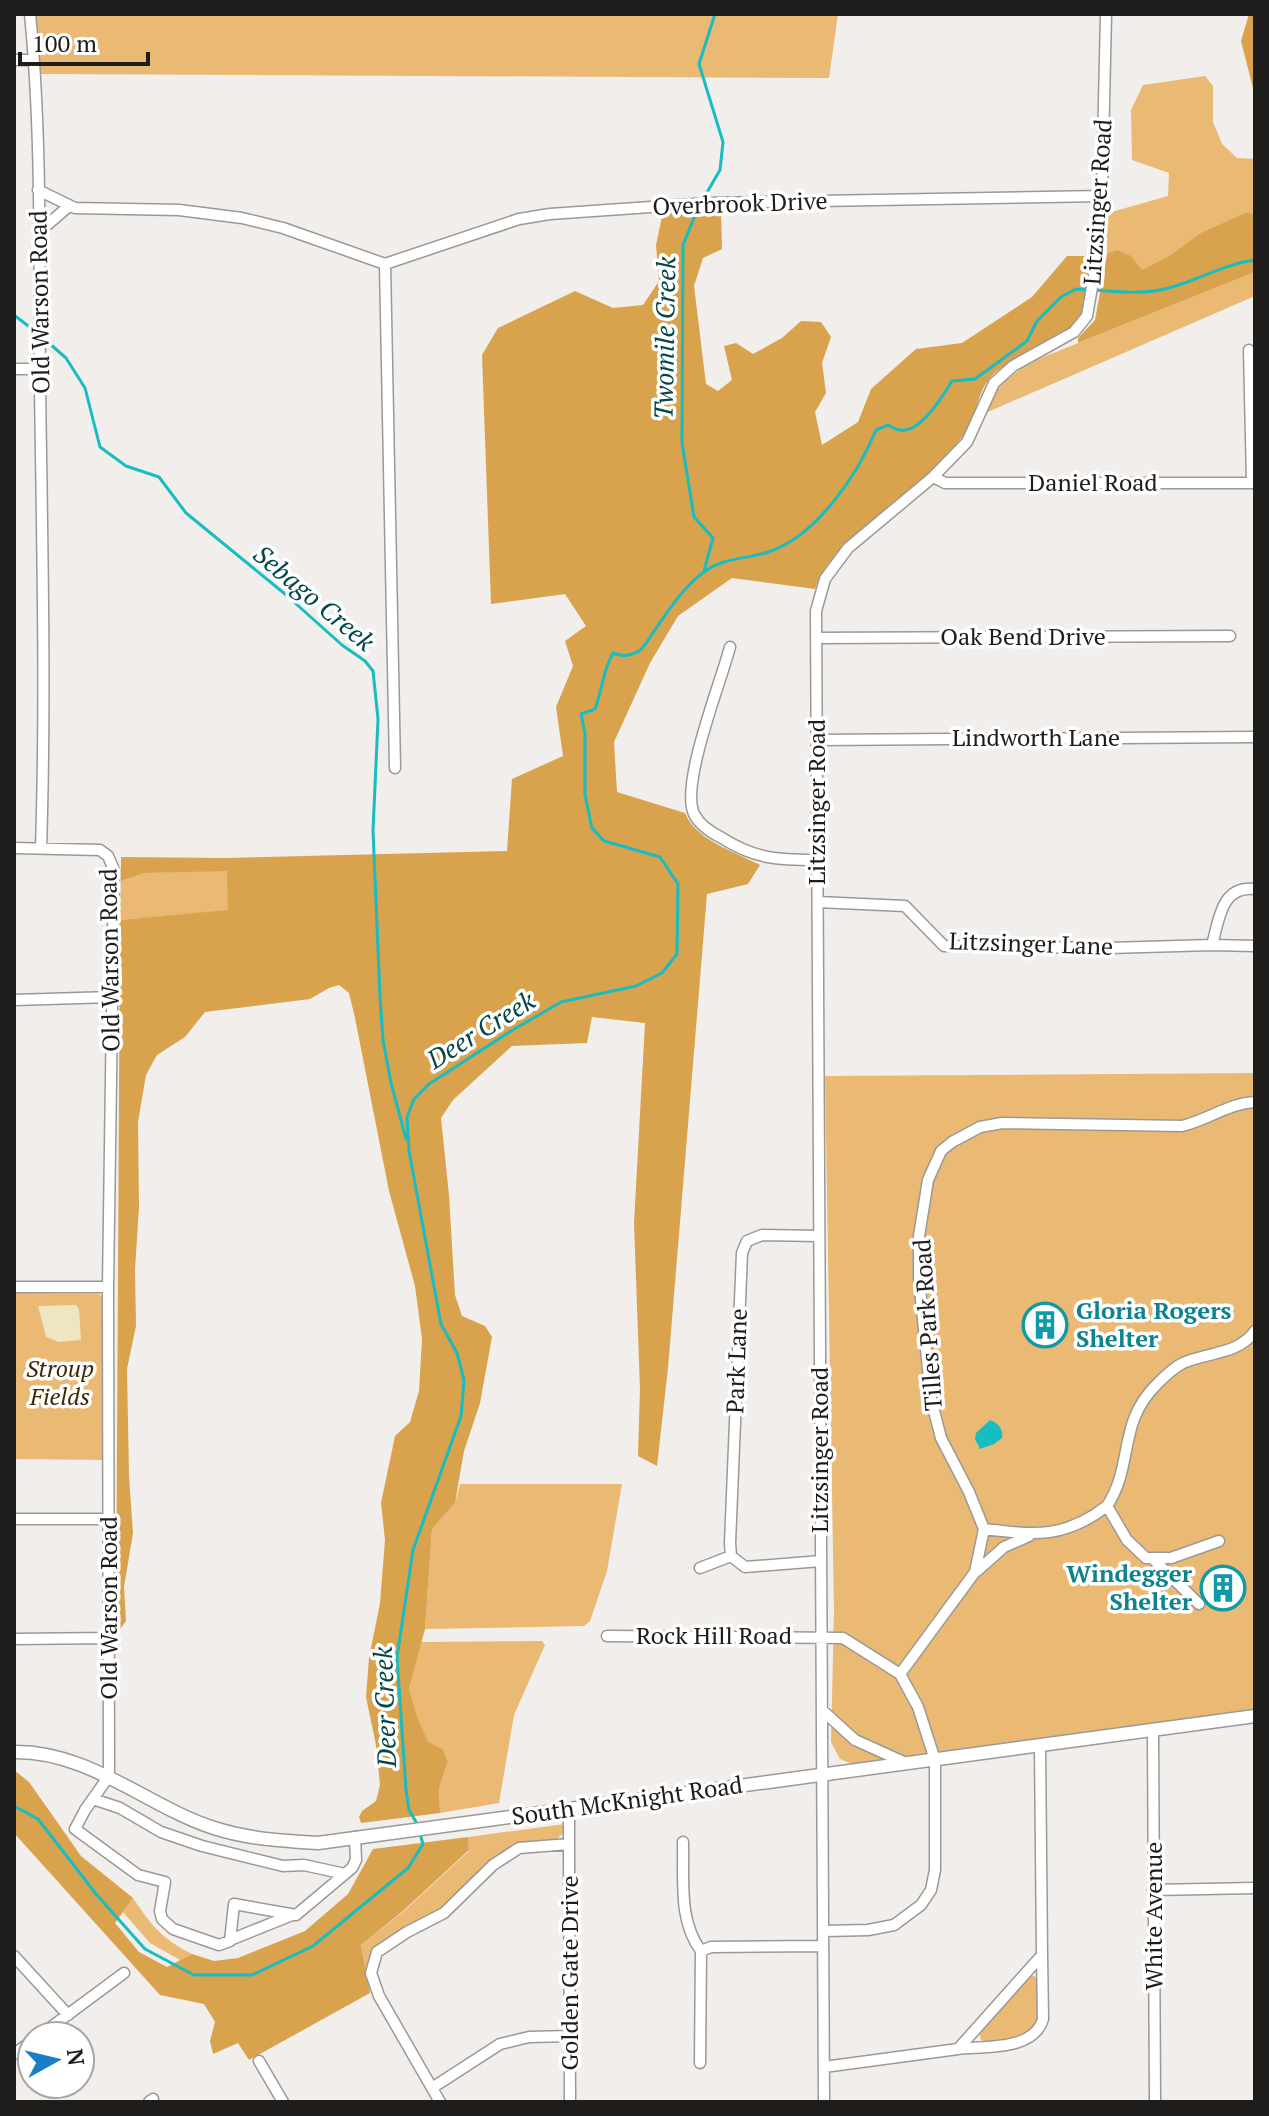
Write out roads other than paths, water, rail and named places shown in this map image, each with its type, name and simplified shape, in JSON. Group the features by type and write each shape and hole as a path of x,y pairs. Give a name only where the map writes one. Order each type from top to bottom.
{"main road":[{"name":"South McKnight Road","path":"14,1752 68,1760 109,1776 213,1828 264,1840 318,1843 1255,1716"}],"street":[{"name":"Old Warson Road","path":"30,14 34,60 40,304 45,742 41,848 100,850 113,863 108,1287 109,1776"},
{"name":"Litzsinger Road","path":"824,2102 816,611 825,579 848,548 933,477 967,442 994,383 1013,366 1074,332 1084,321 1091,305 1098,262 1103,196 1106,14"},
{"path":"14,60 34,60"},
{"path":"38,190 69,206 179,210 242,218 283,228 385,264 395,768"},
{"name":"Overbrook Drive","path":"385,264 519,219 550,214 708,203 1103,196"},
{"path":"39,232 69,206"},
{"path":"1249,350 1254,483"},
{"path":"14,369 40,369"},
{"name":"Daniel Road","path":"933,477 945,483 1254,483"},
{"name":"Oak Bend Drive","path":"816,638 1230,636"},
{"path":"730,647 697,752 690,799 695,817 714,834 759,857 816,860"},
{"name":"Lindworth Lane","path":"817,740 1255,737"},
{"path":"14,848 41,848"},
{"path":"1212,945 1220,912 1229,895 1238,889 1255,889"},
{"name":"Litzsinger Lane","path":"818,902 905,906 944,946 1255,946"},
{"path":"14,1000 112,997"},
{"name":"Tilles Park Road","path":"984,1529 941,1438 931,1399 919,1279 919,1236 928,1180 941,1151 965,1133 1002,1123 1182,1126 1237,1104 1255,1102"},
{"name":"Park Lane","path":"731,1556 744,1238 762,1235 819,1236"},
{"path":"14,1287 108,1287"},
{"path":"900,1674 975,1572 1004,1547 1035,1535 1064,1531 1087,1521 1107,1506 1119,1484 1128,1433 1136,1410 1158,1383 1182,1364 1239,1345 1255,1331"},
{"path":"1107,1506 1133,1547 1153,1559 1199,1604"},
{"path":"14,1519 108,1519"},
{"path":"975,1572 984,1529 1035,1535"},
{"path":"1153,1559 1171,1558 1219,1541"},
{"path":"700,1568 731,1556 745,1567 821,1561"},
{"name":"Rock Hill Road","path":"607,1636 822,1637"},
{"path":"822,1637 843,1638 900,1674 923,1717 935,1760 935,1870 931,1890 921,1905 894,1925 868,1930 824,1931"},
{"path":"14,1639 110,1638"},
{"path":"822,1710 855,1740 907,1764"},
{"name":"White Avenue","path":"1153,1731 1155,2102"},
{"path":"824,2067 1022,2042 1040,2028 1043,2019 1040,1747"},
{"path":"109,1776 75,1829 138,1875 165,1882 160,1911 162,1919 173,1929 219,1945 294,1915 345,1874 356,1860 355,1837"},
{"path":"93,1799 120,1808 161,1832 202,1846 283,1866 304,1865 345,1874"},
{"name":"Golden Gate Drive","path":"569,1810 570,2102"},
{"path":"683,1842 685,1919 701,1951 700,2063"},
{"path":"440,2102 379,1996 371,1973 377,1952 444,1913 493,1865 519,1848 569,1844"},
{"path":"1153,1890 1255,1888"},
{"path":"230,1940 234,1904 294,1915"},
{"path":"701,1951 711,1947 823,1946"},
{"path":"958,2049 1042,1955"},
{"path":"14,1956 68,2015"},
{"path":"61,2020 124,1973"},
{"path":"432,2088 500,2044 529,2037 571,2036"},
{"path":"259,2061 283,2102"}],"water":[{"path":"990,1420 1000,1427 1002,1438 980,1449 975,1439 976,1433"}],"waterway":[{"name":"Twomile Creek","path":"702,201 720,170 723,142 699,64 715,14"},
{"name":"Twomile Creek","path":"698,208 683,245 682,443 694,517 713,538 704,571"},
{"name":"Deer Creek","path":"1096,290 1140,292 1165,289 1255,260"},
{"name":"Deer Creek","path":"419,1827 409,1810 406,1790 397,1657 413,1550 461,1416 464,1380 457,1353 441,1324 409,1151 407,1117 414,1099 429,1084 511,1031 561,1002 636,986 662,973 677,954 678,884 660,857 604,841 592,828 585,795 585,733 581,714 595,709 613,653 628,655 642,649 696,578 711,567 768,552 803,533 847,484 876,430 888,425 900,430 915,426 930,413 952,381 975,379 1027,341 1037,321 1061,297 1076,289 1089,290"},
{"name":"Sebago Creek","path":"14,315 36,332"},
{"name":"Sebago Creek","path":"42,337 66,358 85,388 100,447 126,466 159,477 186,513 365,661 373,671 378,719 373,831 383,1040 406,1139"},
{"name":"Deer Creek","path":"14,1806 38,1819 96,1894 145,1949 194,1975 252,1975 313,1946 408,1868 423,1844 420,1834"}],"place":[{"name":"Gloria Rogers Shelter","path":"1045,1325"},
{"name":"Windegger Shelter","path":"1223,1588"}],"park label":[{"name":"Stroup Fields","path":"60,1383"}]}
